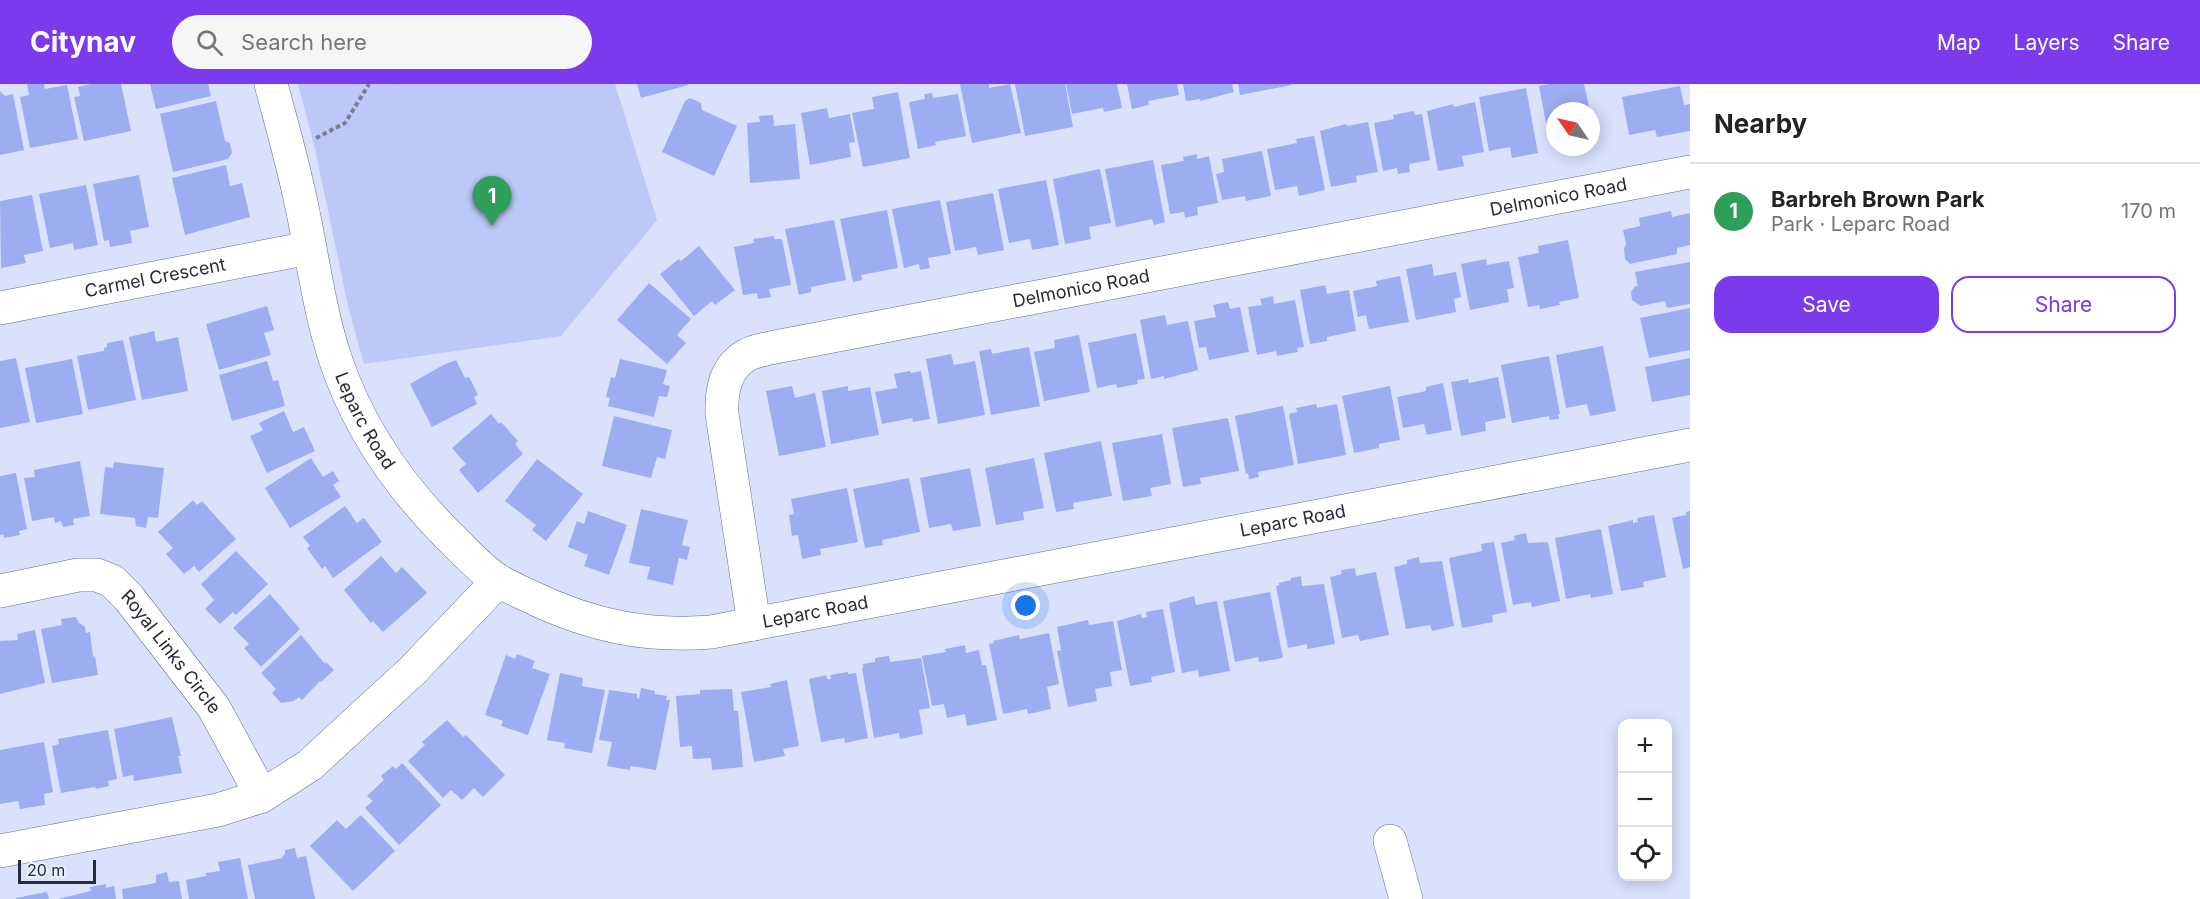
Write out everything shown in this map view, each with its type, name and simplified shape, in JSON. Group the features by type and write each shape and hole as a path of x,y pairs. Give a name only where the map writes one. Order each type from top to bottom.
{"street":[{"name":"Leparc Road","path":"271,84 301,200 317,289 335,357 350,398 367,432 414,500 435,523 498,581 548,605 594,622 647,632 688,633 754,624 1690,445"},
{"name":"Delmonico Road","path":"754,624 721,396 724,383 733,367 747,355 782,345 1690,172"},
{"name":"Carmel Crescent","path":"0,308 309,248"},
{"name":"Royal Links Circle","path":"0,591 78,575 97,575 112,581 129,598 214,708 262,796"},
{"path":"0,851 218,810 262,796 310,765 412,671 498,581"},
{"path":"1390,841 1406,899"}],"path":[{"path":"310,140 345,123 369,84"}],"shaded area":[{"path":"298,84 615,84 657,220 561,336 364,364 349,310 315,149"}],"building":[{"path":"27,84 44,84 45,89 67,85 78,139 30,148 20,97 29,95"},
{"path":"91,84 121,84 131,131 84,141 74,97 80,96 78,87"},
{"path":"150,84 208,84 211,96 156,109"},
{"path":"637,84 688,84 688,85 641,98"},
{"path":"960,84 989,84 989,88 1010,84 1021,133 972,143"},
{"path":"1015,84 1065,84 1073,127 1025,136"},
{"path":"1066,84 1117,84 1122,108 1104,112 1103,108 1072,114"},
{"path":"1127,84 1177,84 1179,95 1148,101 1149,105 1132,109"},
{"path":"1183,84 1232,84 1234,92 1200,101 1200,99 1186,101"},
{"path":"1238,84 1291,84 1292,85 1240,95"},
{"path":"1584,84 1588,102 1546,102 1546,123 1539,86"},
{"path":"1680,86 1684,105 1690,104 1690,131 1657,137 1655,130 1629,135 1622,97"},
{"path":"1526,88 1538,153 1512,158 1510,147 1489,151 1479,97"},
{"path":"0,91 5,96 13,94 24,150 0,155"},
{"path":"898,92 910,158 863,167 852,113 874,109 872,97"},
{"path":"932,93 933,98 958,94 966,136 935,142 936,145 918,149 909,102 925,99 924,94"},
{"path":"690,98 701,103 702,110 737,126 714,176 662,152 685,101"},
{"path":"216,101 225,141 230,143 232,153 228,159 173,172 160,114"},
{"path":"1475,102 1484,152 1462,156 1464,166 1438,171 1427,111 1453,104 1454,107"},
{"path":"827,108 829,118 850,114 855,142 849,143 851,157 810,165 801,113"},
{"path":"1414,111 1415,115 1422,114 1430,160 1409,164 1410,172 1398,174 1397,168 1383,171 1374,123 1394,119 1393,115"},
{"path":"773,115 774,126 795,124 800,179 750,183 747,123 760,122 759,116"},
{"path":"1368,122 1378,172 1356,176 1357,182 1331,187 1320,131 1346,124 1347,126"},
{"path":"1314,136 1325,190 1299,196 1297,186 1275,190 1267,149 1297,143 1296,139"},
{"path":"1262,151 1271,196 1246,201 1245,196 1222,200 1216,174 1224,172 1222,159"},
{"path":"1197,154 1197,159 1209,156 1218,203 1197,207 1198,215 1185,218 1184,212 1170,214 1161,165 1184,161 1183,157"},
{"path":"1153,160 1165,222 1154,225 1152,219 1116,227 1105,169"},
{"path":"226,165 230,186 242,183 250,217 185,235 172,178"},
{"path":"1100,169 1111,223 1089,227 1091,239 1065,244 1053,179"},
{"path":"139,175 149,227 130,231 132,243 110,247 109,240 104,241 93,184"},
{"path":"1046,180 1059,245 1032,250 1030,239 1009,243 998,189"},
{"path":"86,185 98,245 74,250 73,243 50,248 39,194"},
{"path":"993,193 1004,250 978,255 976,247 955,251 946,202"},
{"path":"32,195 43,251 24,255 26,263 1,268 0,201"},
{"path":"940,200 951,254 928,258 930,268 920,270 919,264 904,268 892,209"},
{"path":"887,210 898,268 861,275 862,280 853,282 840,219"},
{"path":"1671,211 1672,217 1690,213 1690,245 1677,248 1677,254 1630,264 1625,259 1626,244 1623,230 1640,226 1639,218"},
{"path":"834,220 846,280 811,287 811,292 799,295 785,229"},
{"path":"774,236 774,239 782,239 791,285 769,289 771,297 758,299 757,293 743,295 734,247 754,243 753,239"},
{"path":"1568,240 1579,298 1540,309 1539,305 1528,307 1518,257 1539,253 1538,246"},
{"path":"699,246 735,290 715,305 712,301 694,316 660,274"},
{"path":"1486,259 1487,265 1509,261 1514,288 1507,289 1509,302 1470,310 1461,264"},
{"path":"1690,262 1690,304 1667,308 1665,301 1641,306 1632,300 1631,292 1635,286 1638,286 1635,272"},
{"path":"1432,264 1434,276 1456,272 1461,297 1454,299 1456,312 1416,320 1406,269"},
{"path":"1400,276 1409,322 1369,329 1366,315 1358,317 1353,291 1377,286 1376,281"},
{"path":"649,283 691,319 677,335 686,343 667,364 617,320"},
{"path":"1325,285 1327,294 1349,290 1356,331 1327,337 1327,341 1310,344 1300,290"},
{"path":"1273,296 1274,304 1295,300 1304,347 1297,348 1298,352 1277,356 1276,351 1257,355 1248,307 1262,305 1260,299"},
{"path":"1228,302 1230,309 1240,307 1249,352 1209,360 1206,347 1199,348 1194,321 1216,317 1213,305"},
{"path":"267,306 274,330 264,333 271,355 219,370 206,324"},
{"path":"1690,308 1690,350 1649,358 1640,318"},
{"path":"1165,315 1167,325 1188,321 1198,370 1164,379 1164,376 1151,379 1140,320"},
{"path":"154,331 156,342 178,337 188,391 142,400 129,337"},
{"path":"1136,333 1145,379 1137,380 1138,384 1117,388 1116,384 1097,388 1088,343"},
{"path":"1079,335 1090,392 1044,401 1034,352 1055,348 1054,340"},
{"path":"123,340 136,400 88,410 77,356 104,351 107,343"},
{"path":"1603,346 1616,411 1590,416 1587,404 1566,408 1556,355"},
{"path":"1029,347 1040,406 991,415 979,351 991,349 992,354"},
{"path":"951,354 954,365 975,361 985,415 938,424 926,359"},
{"path":"1549,356 1559,419 1550,420 1549,416 1512,423 1501,365"},
{"path":"16,358 30,422 0,428 0,361"},
{"path":"1690,358 1690,395 1652,402 1645,367"},
{"path":"72,359 83,414 36,423 25,368"},
{"path":"620,359 667,370 663,384 670,386 667,397 659,396 654,417 608,406 610,398 606,397 611,377 615,378"},
{"path":"456,360 465,378 469,377 478,395 474,397 477,404 432,427 410,384"},
{"path":"267,361 273,381 278,380 285,406 232,421 219,375"},
{"path":"910,371 911,373 921,371 930,419 913,422 912,418 882,424 875,392 897,388 894,374"},
{"path":"1498,377 1506,418 1485,422 1486,431 1461,436 1451,382 1468,379 1469,383"},
{"path":"1443,383 1452,430 1427,435 1424,424 1403,428 1397,397 1426,391 1426,387"},
{"path":"792,386 795,398 815,393 826,447 779,456 766,391"},
{"path":"848,386 848,391 870,387 879,435 831,444 822,391"},
{"path":"1390,386 1400,440 1379,444 1379,448 1354,453 1342,396"},
{"path":"1316,404 1317,408 1337,404 1346,455 1298,464 1289,414 1297,412 1296,408"},
{"path":"1283,406 1294,465 1258,472 1259,477 1249,479 1248,473 1246,474 1235,416"},
{"path":"284,411 293,432 304,427 315,451 267,473 250,436 263,430 259,423"},
{"path":"491,414 518,441 515,444 523,454 478,493 459,470 466,464 452,448"},
{"path":"614,416 672,430 665,459 657,457 651,478 602,466"},
{"path":"1228,418 1239,471 1200,478 1201,484 1183,487 1172,428"},
{"path":"1162,434 1171,484 1150,488 1152,496 1123,501 1112,443"},
{"path":"1101,441 1112,496 1073,503 1074,509 1056,512 1044,453"},
{"path":"311,458 323,477 333,471 339,481 333,485 341,497 290,528 265,488"},
{"path":"1034,458 1044,508 1023,512 1024,520 996,525 985,468"},
{"path":"537,459 583,494 546,541 532,530 536,525 505,501"},
{"path":"80,461 90,516 73,519 74,525 63,527 61,521 55,523 54,517 32,521 24,478 35,477 34,470"},
{"path":"114,462 164,468 158,518 148,517 146,528 136,526 135,518 100,514 105,467 113,468"},
{"path":"970,468 981,526 953,531 951,524 929,528 920,478"},
{"path":"16,473 27,529 19,531 20,535 4,538 3,534 0,535 0,476"},
{"path":"909,478 920,532 882,540 883,545 865,548 853,489"},
{"path":"847,488 858,542 820,549 821,555 802,559 798,535 792,536 789,515 794,514 791,499"},
{"path":"193,500 197,505 202,501 236,539 199,572 194,566 184,574 166,554 173,548 158,532"},
{"path":"345,506 357,523 364,518 382,542 333,578 325,566 322,569 307,548 310,546 303,537"},
{"path":"641,509 688,520 682,545 690,547 687,560 679,558 673,585 647,579 650,567 629,563"},
{"path":"588,511 627,525 609,575 584,566 588,555 568,547 577,521 584,524"},
{"path":"1690,511 1690,567 1683,569 1672,518 1686,515 1686,512"},
{"path":"1654,515 1666,577 1643,582 1644,587 1621,591 1608,526 1633,520 1633,523 1638,522 1637,518"},
{"path":"1601,529 1613,594 1591,598 1590,594 1566,599 1555,538"},
{"path":"1526,533 1528,543 1548,542 1560,601 1532,607 1531,602 1513,605 1501,543 1515,540 1514,536"},
{"path":"1494,542 1507,612 1492,615 1493,622 1462,628 1449,558 1482,551 1481,544"},
{"path":"236,551 268,584 236,615 233,612 220,624 205,609 214,600 201,584"},
{"path":"381,556 396,573 402,567 427,593 383,632 373,621 371,623 344,590"},
{"path":"1419,557 1420,563 1442,561 1454,626 1432,631 1430,625 1406,629 1394,567 1407,564 1407,560"},
{"path":"1355,568 1356,576 1376,572 1389,635 1360,641 1358,635 1342,638 1330,577 1342,574 1341,570"},
{"path":"1301,576 1302,586 1324,584 1335,644 1307,649 1307,644 1288,648 1276,586 1291,578"},
{"path":"1270,592 1283,658 1259,662 1258,657 1235,662 1223,601"},
{"path":"270,594 300,629 261,667 244,648 249,644 233,628"},
{"path":"1194,596 1196,605 1217,601 1230,671 1199,677 1198,670 1182,673 1169,603"},
{"path":"1163,609 1175,672 1151,677 1152,682 1130,686 1117,621 1141,614 1142,618 1147,617 1146,612"},
{"path":"76,617 78,622 85,627 86,633 90,632 98,675 52,683 41,629 62,625 61,619"},
{"path":"1088,620 1089,625 1113,621 1122,670 1110,672 1112,686 1095,689 1097,701 1068,707 1057,651 1061,650 1057,627"},
{"path":"35,630 45,683 0,694 0,641 18,640 17,634"},
{"path":"1049,633 1059,684 1047,687 1051,709 1028,714 1027,709 1003,714 989,644 1019,635 1020,639"},
{"path":"301,635 325,664 326,662 334,670 302,700 299,697 294,701 281,703 272,693 276,689 261,673"},
{"path":"965,645 966,653 979,650 982,665 986,665 997,720 967,726 965,714 947,718 944,704 932,706 922,656 946,652 945,649"},
{"path":"517,654 535,661 532,668 550,674 528,735 501,726 503,721 485,715 506,655 515,659"},
{"path":"889,656 890,662 921,658 930,708 919,710 923,734 900,739 899,733 874,738 862,668 863,664 875,662 875,658"},
{"path":"848,672 848,674 856,673 868,738 845,743 844,738 821,742 809,679 826,675 827,679 831,679 830,675"},
{"path":"560,673 583,678 582,686 605,690 592,753 564,748 565,743 547,740"},
{"path":"787,680 799,746 783,749 785,756 754,762 741,692 771,687 770,684"},
{"path":"641,688 655,691 655,694 667,696 666,700 670,700 656,770 631,766 630,770 607,766 612,742 599,740 609,690 637,694 639,699"},
{"path":"732,689 734,711 738,711 743,767 712,770 711,758 693,759 692,746 680,747 676,696 700,694 700,690"},
{"path":"172,717 181,756 178,756 182,773 134,781 133,775 123,777 114,729"},
{"path":"447,720 463,737 466,735 505,775 483,797 474,788 462,800 451,790 443,798 408,761 425,745 422,742"},
{"path":"108,730 117,779 108,781 109,786 61,793 52,746 59,744 58,739"},
{"path":"44,742 53,792 44,794 45,805 20,809 18,801 0,804 0,750"},
{"path":"402,763 441,805 399,845 365,808 373,801 367,796 384,780 381,776 393,766 396,769"},
{"path":"361,815 395,851 353,891 310,846 337,820 346,829"},
{"path":"295,848 297,858 306,856 315,899 255,899 248,865 283,858 285,850"},
{"path":"240,858 248,899 189,899 186,880 220,871 218,862"},
{"path":"167,872 169,882 179,881 182,899 123,899 122,889 156,883 156,875"},
{"path":"106,884 106,888 114,886 116,899 58,899 91,891 90,887"},
{"path":"47,892 49,899 16,899 16,898"}],"place":[{"name":"Barbreh Brown Park","path":"492,226"}]}
